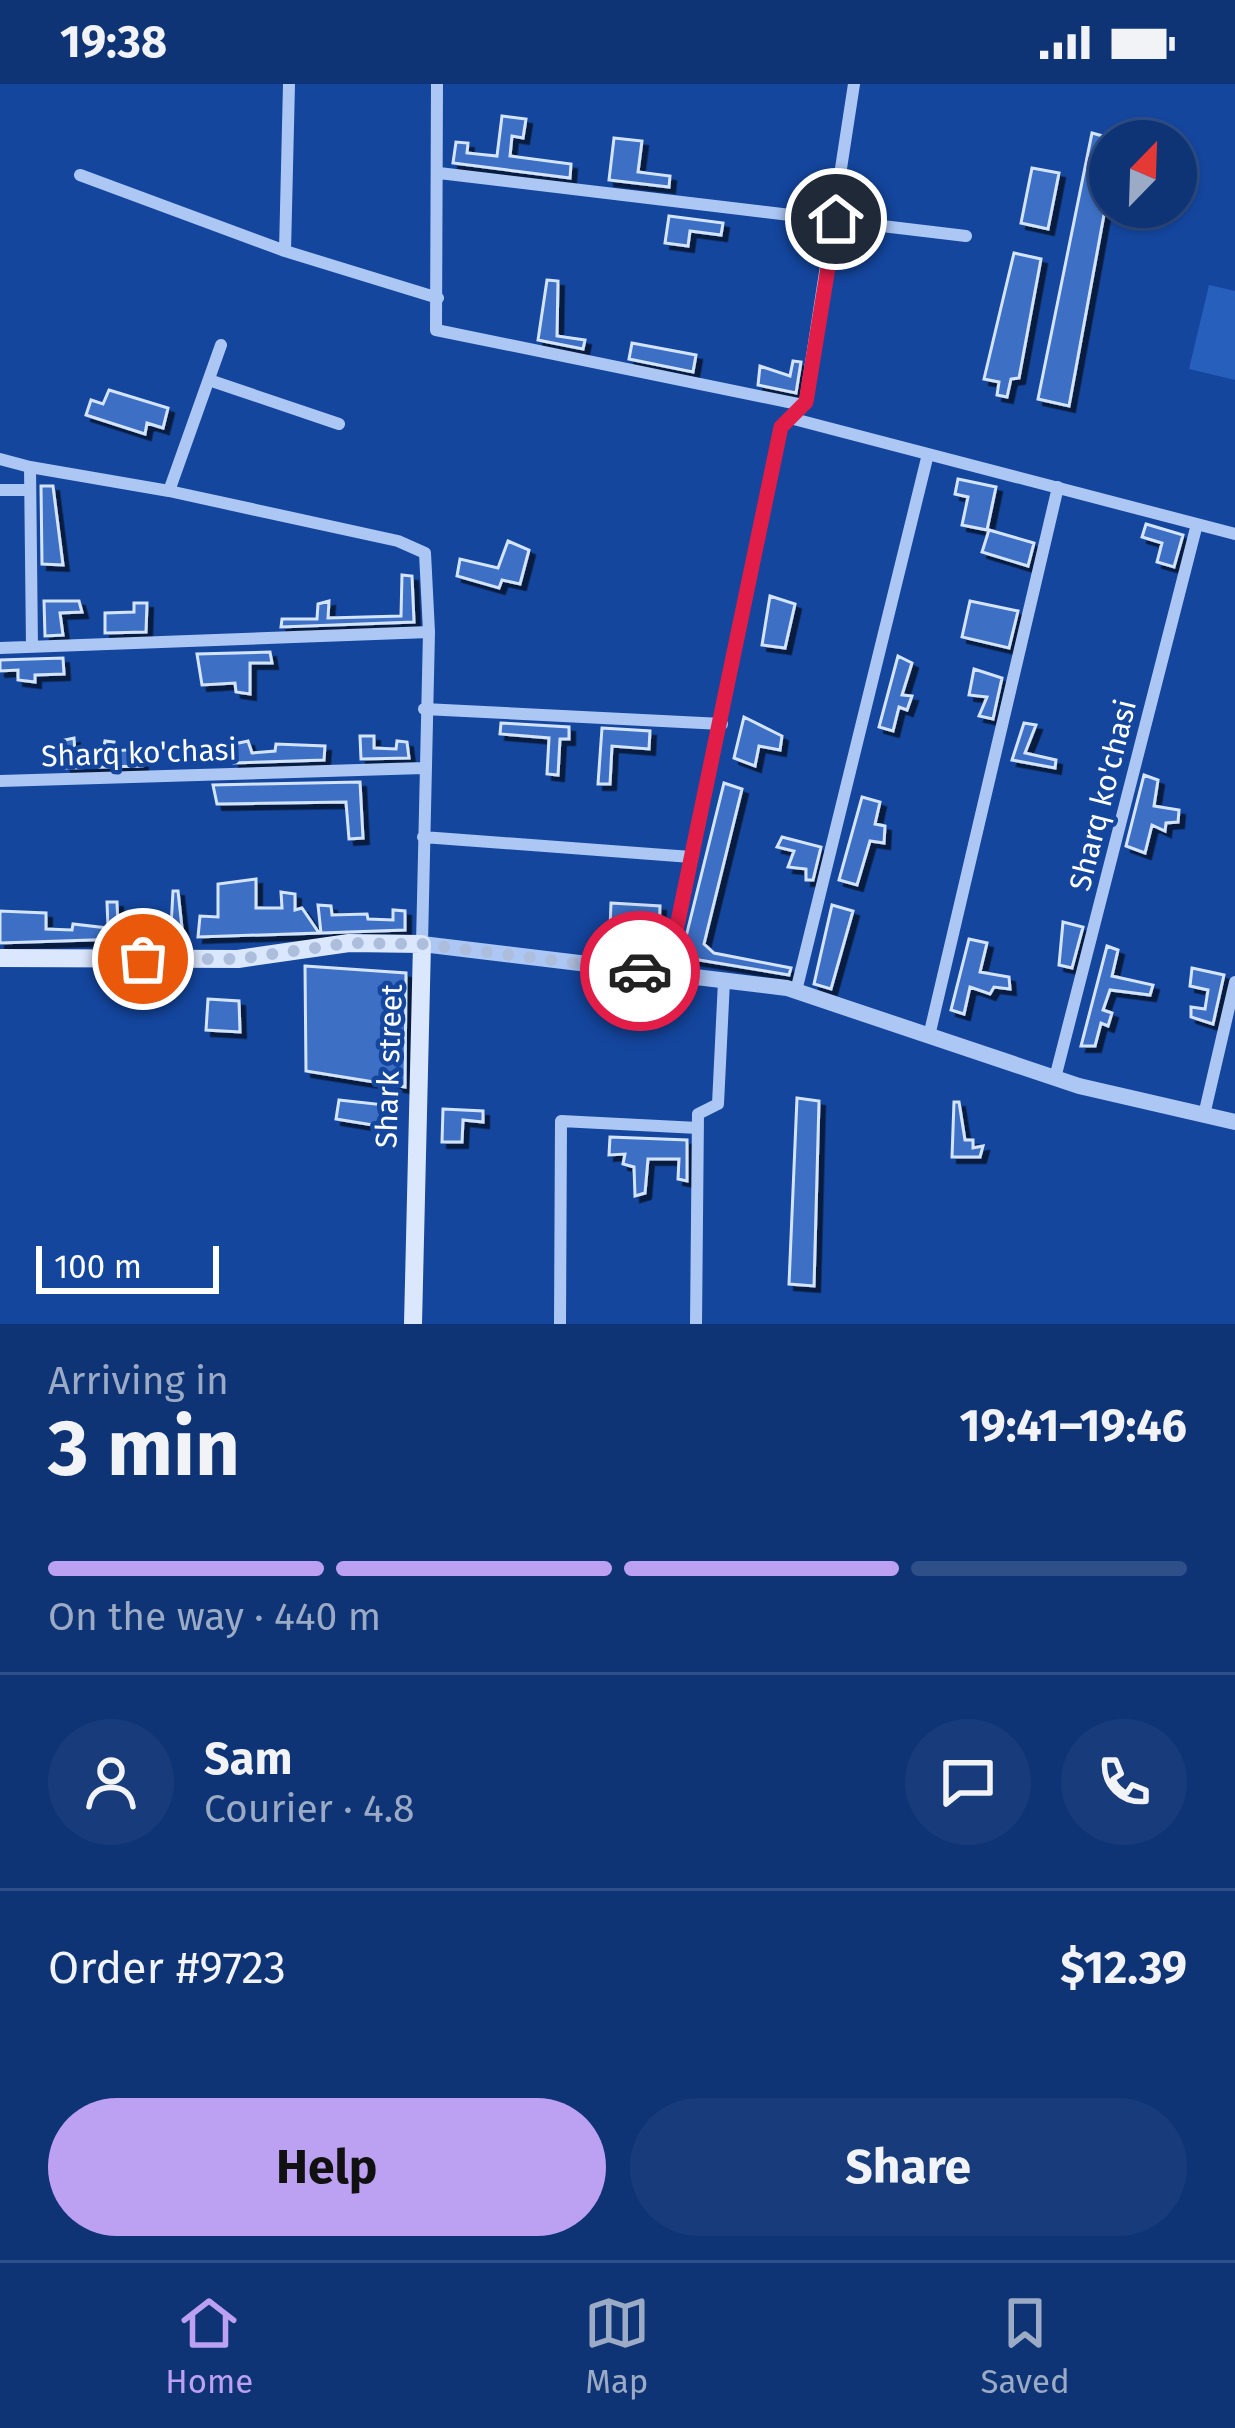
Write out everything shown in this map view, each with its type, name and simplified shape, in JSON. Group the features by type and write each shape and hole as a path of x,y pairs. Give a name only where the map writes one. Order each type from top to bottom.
{"main road":[{"name":"Shark street","path":"0,958 238,959 349,943 422,944 413,1324"}],"street":[{"path":"285,251 289,84"},
{"path":"437,84 436,330 803,405"},
{"path":"667,974 781,427 803,405 854,84"},
{"path":"439,173 966,236"},
{"path":"80,176 285,251 438,298"},
{"path":"169,491 221,345"},
{"path":"209,380 339,424"},
{"path":"790,418 1235,534"},
{"path":"796,991 928,454"},
{"path":"0,459 398,541 425,553 429,632 422,944 796,991 1055,1078 1235,1122"},
{"path":"30,467 32,647"},
{"path":"929,1036 1058,487"},
{"path":"0,490 30,490"},
{"name":"Sharq ko'chasi","path":"1055,1078 1197,524"},
{"path":"0,648 429,632"},
{"path":"424,709 722,724"},
{"name":"Sharq ko'chasi","path":"0,781 423,768"},
{"path":"423,837 691,856"},
{"path":"697,1324 698,1114 718,1105 724,981"},
{"path":"1204,1114 1235,982"},
{"path":"560,1324 561,1121 698,1128"}],"shaded area":[{"path":"1209,285 1235,291 1235,380 1189,369"}],"building":[{"path":"502,116 526,119 523,138 512,136 510,156 571,164 570,178 453,163 456,142 468,143 467,153 497,156"},
{"path":"614,138 642,141 638,172 670,176 669,187 609,180"},
{"path":"1089,148 1089,228 1102,228 1069,406 1038,399"},
{"path":"1032,168 1059,173 1048,229 1021,223"},
{"path":"669,216 723,223 721,235 690,231 688,246 665,243"},
{"path":"1014,253 1041,259 1019,378 1011,379 1007,397 997,395 999,382 984,379"},
{"path":"547,280 558,281 557,336 585,340 583,349 538,340"},
{"path":"632,343 696,355 693,372 629,359"},
{"path":"793,361 801,362 796,393 758,385 760,366 790,376"},
{"path":"109,390 168,408 163,428 147,423 145,434 86,415 91,400 103,404"},
{"path":"958,479 996,487 987,530 962,525 968,497 955,494"},
{"path":"41,486 53,486 63,565 42,564"},
{"path":"1146,524 1183,535 1174,567 1157,562 1162,543 1142,537"},
{"path":"989,530 1034,543 1028,566 982,552"},
{"path":"508,541 529,550 520,584 502,580 499,588 457,576 460,559 498,568"},
{"path":"402,575 412,576 414,622 281,627 282,619 317,619 318,604 329,601 328,618 401,616"},
{"path":"770,596 795,604 785,648 762,645"},
{"path":"44,601 79,601 82,612 60,613 63,635 45,636"},
{"path":"970,601 1018,611 1009,648 962,637"},
{"path":"134,603 147,603 146,632 105,633 105,613 134,612"},
{"path":"270,652 272,663 250,663 250,694 236,692 235,683 202,685 197,654"},
{"path":"898,656 912,663 902,695 912,696 907,710 899,707 893,731 879,727"},
{"path":"63,658 64,674 35,675 35,682 18,680 18,670 0,671 0,660"},
{"path":"974,669 1002,678 993,719 979,716 987,697 969,695"},
{"path":"744,717 782,736 780,750 759,746 755,766 734,758"},
{"path":"501,723 569,727 569,739 560,739 558,775 547,774 549,738 500,734"},
{"path":"1024,723 1036,725 1025,753 1056,760 1055,768 1012,760"},
{"path":"602,728 650,731 649,749 612,746 610,784 598,784"},
{"path":"360,736 374,736 374,748 396,749 397,741 407,742 409,758 361,759"},
{"path":"74,738 75,753 103,752 105,741 114,742 113,751 141,749 142,766 66,768 65,740"},
{"path":"248,741 252,753 275,751 276,744 325,746 324,760 234,763 234,744"},
{"path":"1144,775 1158,780 1154,806 1179,810 1178,822 1166,823 1165,831 1152,825 1145,853 1126,846"},
{"path":"360,782 363,838 349,839 346,802 217,804 213,785"},
{"path":"724,783 742,789 704,944 714,953 791,968 789,975 681,957"},
{"path":"862,797 880,802 875,824 885,826 884,843 870,841 857,885 839,880"},
{"path":"782,837 821,847 813,880 806,880 806,869 788,867 794,851 777,847"},
{"path":"256,879 256,908 282,908 281,892 295,894 295,910 302,908 319,933 198,937 200,916 218,917 218,884"},
{"path":"173,891 178,891 183,937 0,943 0,911 46,913 46,929 72,930 73,924 108,928 107,902 117,902 118,927 171,927"},
{"path":"611,903 660,906 658,956 609,953"},
{"path":"318,905 331,906 332,915 367,914 368,919 393,920 393,910 405,911 405,930 321,933"},
{"path":"832,905 853,911 831,989 814,984"},
{"path":"1063,922 1083,927 1072,968 1059,965"},
{"path":"969,939 987,943 980,972 1009,977 1010,989 994,987 990,994 970,987 964,1014 951,1010"},
{"path":"1107,946 1118,950 1112,976 1153,985 1150,995 1110,990 1103,1010 1112,1013 1108,1026 1101,1023 1095,1046 1081,1046"},
{"path":"305,966 406,973 405,1087 306,1071"},
{"path":"1192,968 1224,975 1213,1024 1191,1017 1191,1007 1205,1009 1208,990 1190,986"},
{"path":"208,999 239,1001 240,1032 206,1030"},
{"path":"797,1098 819,1101 814,1286 789,1284"},
{"path":"339,1100 385,1105 385,1127 336,1119"},
{"path":"954,1102 959,1102 965,1140 973,1140 973,1148 983,1146 980,1157 952,1157"},
{"path":"443,1109 483,1111 483,1122 463,1120 462,1142 442,1142"},
{"path":"610,1137 687,1140 687,1181 678,1179 679,1159 648,1159 645,1193 635,1196 634,1167 623,1164 625,1154 609,1155"}],"way so far":[{"path":"143,959 238,959 349,943 422,944 640,971"}],"route":[{"path":"640,971 667,974 735,669 781,427 806,402 836,219"}]}
